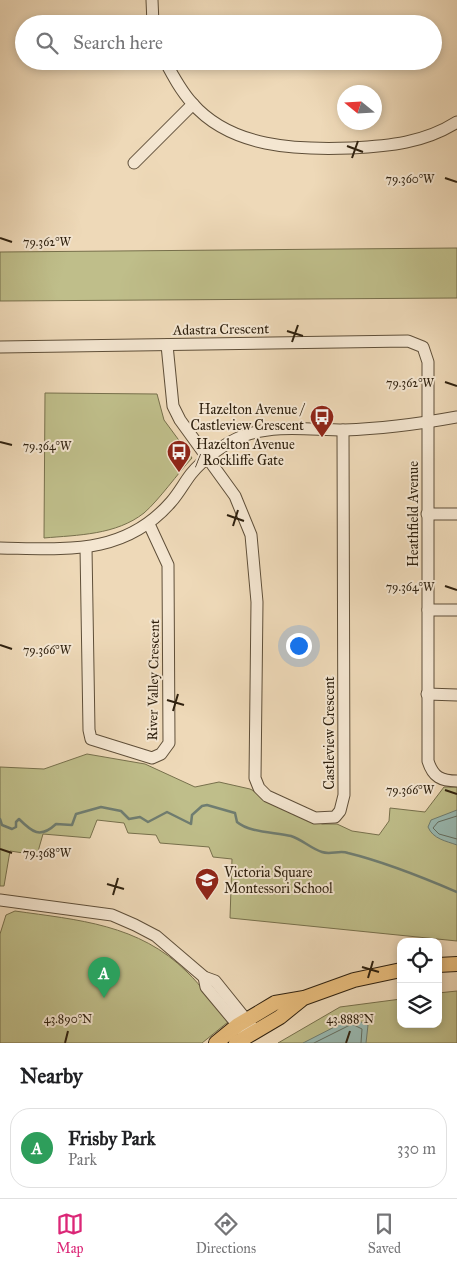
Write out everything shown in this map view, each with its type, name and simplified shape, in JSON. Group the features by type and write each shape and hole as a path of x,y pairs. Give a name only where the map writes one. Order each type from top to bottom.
{"main road":[{"path":"442,965 457,964"},
{"path":"216,1043 244,1031 275,1003 304,998 354,980 397,971"}],"street":[{"path":"152,0 153,15"},
{"path":"171,70 193,104 212,120 248,139 269,145 312,150 385,147 429,136 457,122"},
{"path":"134,163 193,104"},
{"name":"Adastra Crescent","path":"0,346 416,342 423,347 428,362 428,423"},
{"path":"167,345 173,406 180,420 208,459"},
{"path":"0,548 86,548 115,541 148,524 172,501 192,472 228,443 244,436 263,431 284,429 343,430 386,428 457,417"},
{"name":"Heathfield Avenue","path":"428,423 428,761 432,772 444,780 457,780"},
{"name":"Castleview Crescent","path":"208,459 235,496 251,535 257,602 255,778 259,788 267,796 315,818 326,819 336,816 340,811 344,795 343,430"},
{"path":"427,514 457,514"},
{"name":"River Valley Crescent","path":"86,548 89,730 91,739 152,758 161,754 169,743 169,596 168,565 148,524"},
{"path":"428,610 457,610"},
{"path":"427,694 457,695"},
{"path":"0,900 112,915 156,936 204,977 215,981 244,1031"}],"shaded area":[{"path":"457,248 457,298 0,301 0,252"},
{"path":"45,393 157,394 164,420 192,458 150,508 133,520 121,526 96,533 44,538"},
{"path":"87,754 145,764 195,787 219,782 250,789 322,824 337,824 352,831 379,835 389,821 390,808 425,812 444,787 457,787 457,941 230,918 232,859 213,857 209,847 160,843 156,835 128,833 124,823 97,820 90,838 43,834 37,855 10,851 4,886 0,886 0,767 44,769"},
{"path":"15,911 107,927 149,943 168,956 193,978 228,1022 202,1043 0,1043 0,934 6,915"},
{"path":"457,991 457,1043 278,1043 340,1007 397,1000 397,1028 442,1028 442,993"}],"water":[{"path":"457,810 457,845 436,837 428,827 431,820"},
{"path":"352,1018 368,1025 366,1043 303,1043"}],"waterway":[{"path":"0,819 2,825 12,829 16,827 16,822 19,819 32,830 41,832 50,829 56,824 72,825 76,814 101,807 121,811 129,819 140,817 148,822 167,812 191,824 192,815 202,806 207,805 235,813 237,822 242,826 263,832 291,836 322,852 345,852 376,861 417,875 457,892"}],"place":[{"name":"Hazelton Avenue / Castleview Crescent","path":"322,438"},
{"name":"Hazelton Avenue / Rockliffe Gate","path":"179,473"},
{"name":"Victoria Square Montessori School","path":"207,901"},
{"name":"Frisby Park","path":"104,998"}]}
